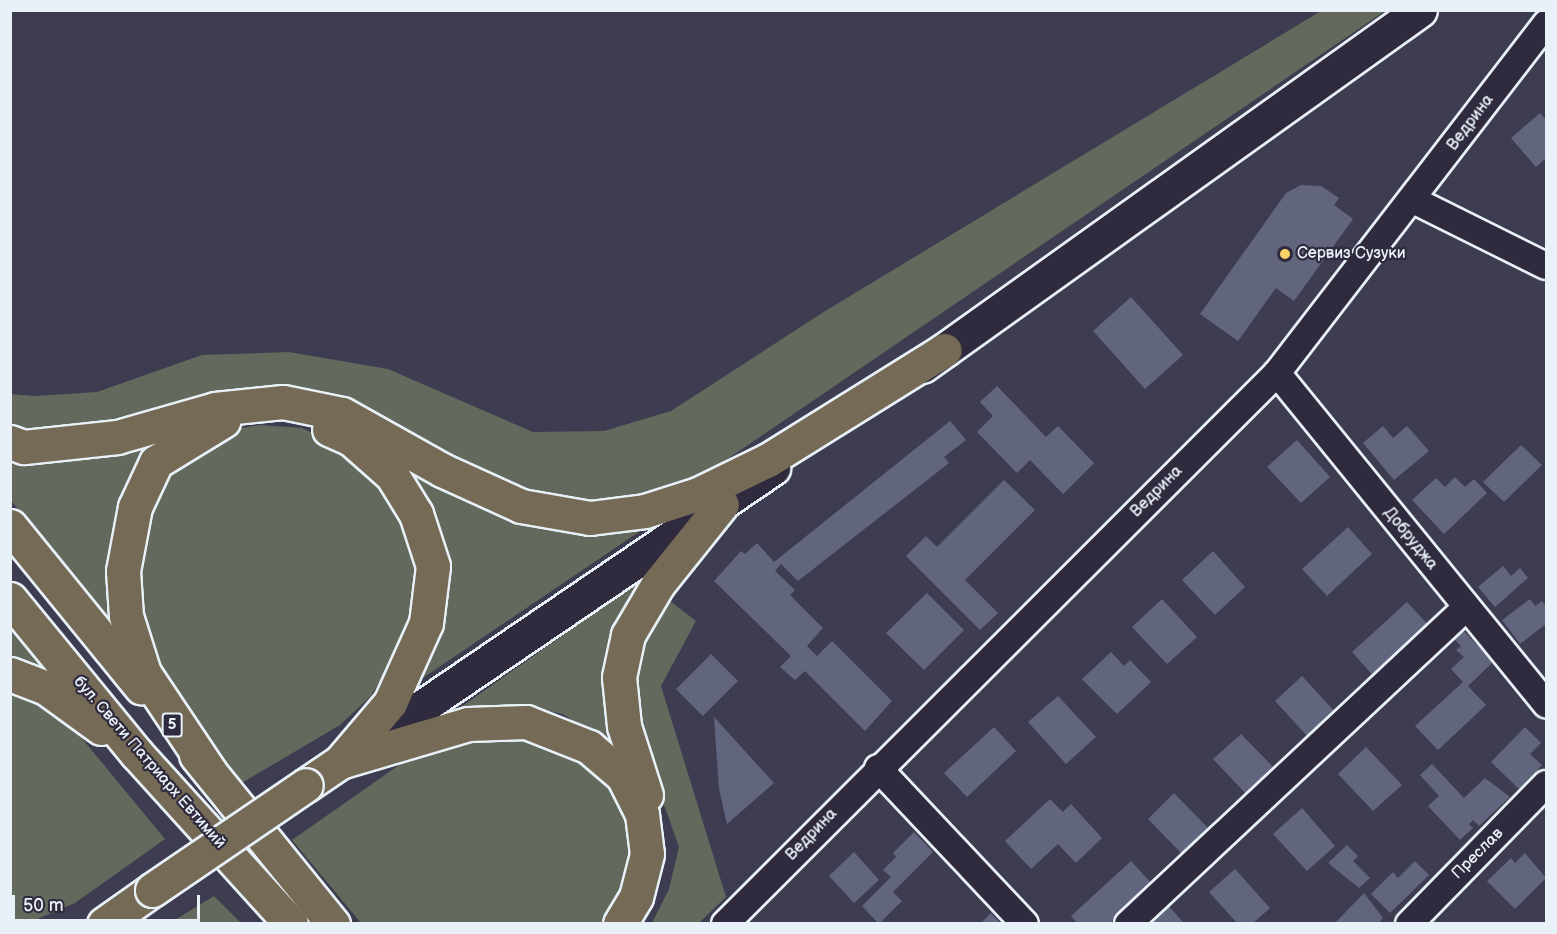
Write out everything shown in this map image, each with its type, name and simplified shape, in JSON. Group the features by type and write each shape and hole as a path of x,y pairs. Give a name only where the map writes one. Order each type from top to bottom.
{"main road":[{"path":"90,924 114,917 722,504 945,350 1420,10"},
{"path":"10,442 24,447 117,437 215,409 283,402 342,414 442,470 521,506 590,518 645,511 698,494 768,460 945,350"},
{"path":"210,772 144,673 126,616 123,571 135,507 156,462 216,422 258,415 304,417 351,439 392,475 416,514 433,566 426,623 390,703 340,762"},
{"path":"638,924 654,890 658,856 653,816 624,726 619,677 628,635 658,584 722,504"},
{"name":"5","path":"10,526 333,924"},
{"name":"бул. Свети Патриарх Евтимий","path":"10,598 137,754 291,924"},
{"path":"10,674 46,688 137,754"},
{"path":"340,762 468,724 526,722 589,747 624,776 642,814 647,854 636,897 620,924"}],"street":[{"name":"Ведрина","path":"725,924 878,768 1277,373 1413,200 1546,24"},
{"path":"1413,200 1546,266"},
{"name":"Добруджа","path":"1277,373 1546,704"},
{"path":"1128,924 1466,608"},
{"path":"878,768 1025,924"},
{"name":"Преслав","path":"1409,924 1546,784"}],"green space":[{"path":"1321,11 1385,11 698,479 621,499 574,501 515,487 344,401 290,386 219,392 76,428 27,429 11,423 10,394 34,396 97,392 202,355 289,352 388,369 533,432 604,431 671,411 822,313"},
{"path":"259,425 302,428 345,448 384,481 422,567 416,620 371,696 340,725 240,784 154,668 137,614 134,571 145,510 164,469 220,432"},
{"path":"176,429 137,469 116,519 107,592 122,639 51,546 11,501 10,454 46,462 99,453"},
{"path":"375,444 432,473 661,517 414,684 443,596"},
{"path":"661,566 625,610 623,753 563,714 526,706 444,719"},
{"path":"665,597 696,621 661,686 726,897 699,923 652,923 669,889 679,847 637,728 635,674 642,634"},
{"path":"11,621 55,676 11,662"},
{"path":"10,688 39,700 66,719 165,839 75,903 28,923 11,923"},
{"path":"500,733 549,744 589,762 615,788 632,823 634,862 607,923 361,923 292,840 402,763 447,745"},
{"path":"214,896 241,923 170,923"}],"building":[{"path":"1540,113 1546,120 1546,158 1536,167 1511,138"},
{"name":"Сервиз Сузуки","path":"1301,185 1321,186 1339,198 1334,205 1353,219 1294,301 1276,288 1238,341 1200,314 1286,193"},
{"path":"1131,297 1183,355 1145,389 1093,331"},
{"path":"997,386 1046,437 1058,426 1094,463 1063,494 1030,460 1017,473 977,432 993,416 980,402"},
{"path":"950,421 966,440 944,457 949,463 798,581 781,564 775,571 795,590 790,595 823,628 807,646 817,656 832,641 892,701 865,731 805,671 795,680 780,667 791,656 714,581 741,551 745,554 757,543 774,562"},
{"path":"1383,426 1393,438 1407,426 1429,451 1394,480 1363,443"},
{"path":"1297,440 1330,477 1301,503 1267,467"},
{"path":"1521,445 1542,465 1504,502 1483,482"},
{"path":"1455,477 1465,487 1474,479 1487,493 1444,534 1412,500 1436,478 1445,487"},
{"path":"1004,480 1035,510 965,580 998,613 980,630 906,556 926,536 937,547"},
{"path":"1348,527 1372,554 1327,596 1302,569"},
{"path":"1213,551 1245,587 1215,615 1182,580"},
{"path":"1503,566 1511,576 1520,568 1528,578 1495,607 1478,587"},
{"path":"927,593 964,630 924,670 886,633"},
{"path":"1162,599 1197,637 1167,664 1132,627"},
{"path":"1530,599 1535,606 1542,601 1546,607 1546,624 1520,644 1502,620"},
{"path":"1407,602 1432,629 1376,679 1352,652"},
{"path":"1460,627 1493,662 1468,686 1486,705 1438,750 1415,726 1463,682 1451,669 1464,657 1456,650 1461,646 1451,636"},
{"path":"1111,652 1124,666 1130,660 1151,682 1117,714 1082,679"},
{"path":"711,654 738,681 703,716 676,689"},
{"path":"1302,676 1337,714 1310,739 1275,701"},
{"path":"1058,696 1096,737 1066,764 1028,722"},
{"path":"714,717 774,783 727,824 719,789"},
{"path":"994,727 1016,751 967,797 944,773"},
{"path":"1525,727 1541,743 1530,754 1542,765 1519,789 1491,762"},
{"path":"1241,734 1276,770 1248,796 1213,759"},
{"path":"1366,747 1402,785 1373,811 1338,774"},
{"path":"1432,764 1464,798 1485,778 1510,797 1479,826 1473,820 1469,824 1473,828 1460,840 1428,806 1439,796 1420,775"},
{"path":"1174,793 1210,830 1183,855 1148,819"},
{"path":"1050,799 1063,812 1071,804 1102,838 1076,863 1058,844 1031,869 1005,841"},
{"path":"1302,808 1335,846 1307,871 1273,834"},
{"path":"914,832 933,852 893,892 902,901 879,924 862,906 891,877 883,870 896,857 893,853"},
{"path":"1347,845 1358,856 1353,861 1370,878 1359,888 1328,863"},
{"path":"854,852 879,880 854,903 829,876"},
{"path":"1525,853 1546,878 1515,909 1487,881 1511,858 1515,863"},
{"path":"1131,861 1152,884 1109,924 1078,924 1071,916"},
{"path":"1415,861 1429,875 1390,913 1371,894 1393,872 1398,878"},
{"path":"1235,869 1270,908 1252,924 1238,924 1209,892"},
{"path":"1364,893 1383,918 1378,924 1334,924"},
{"path":"1165,902 1185,924 1141,924"},
{"path":"991,913 1001,924 980,924"}],"place":[{"name":"Сервиз Сузуки","path":"1285,254"}]}
